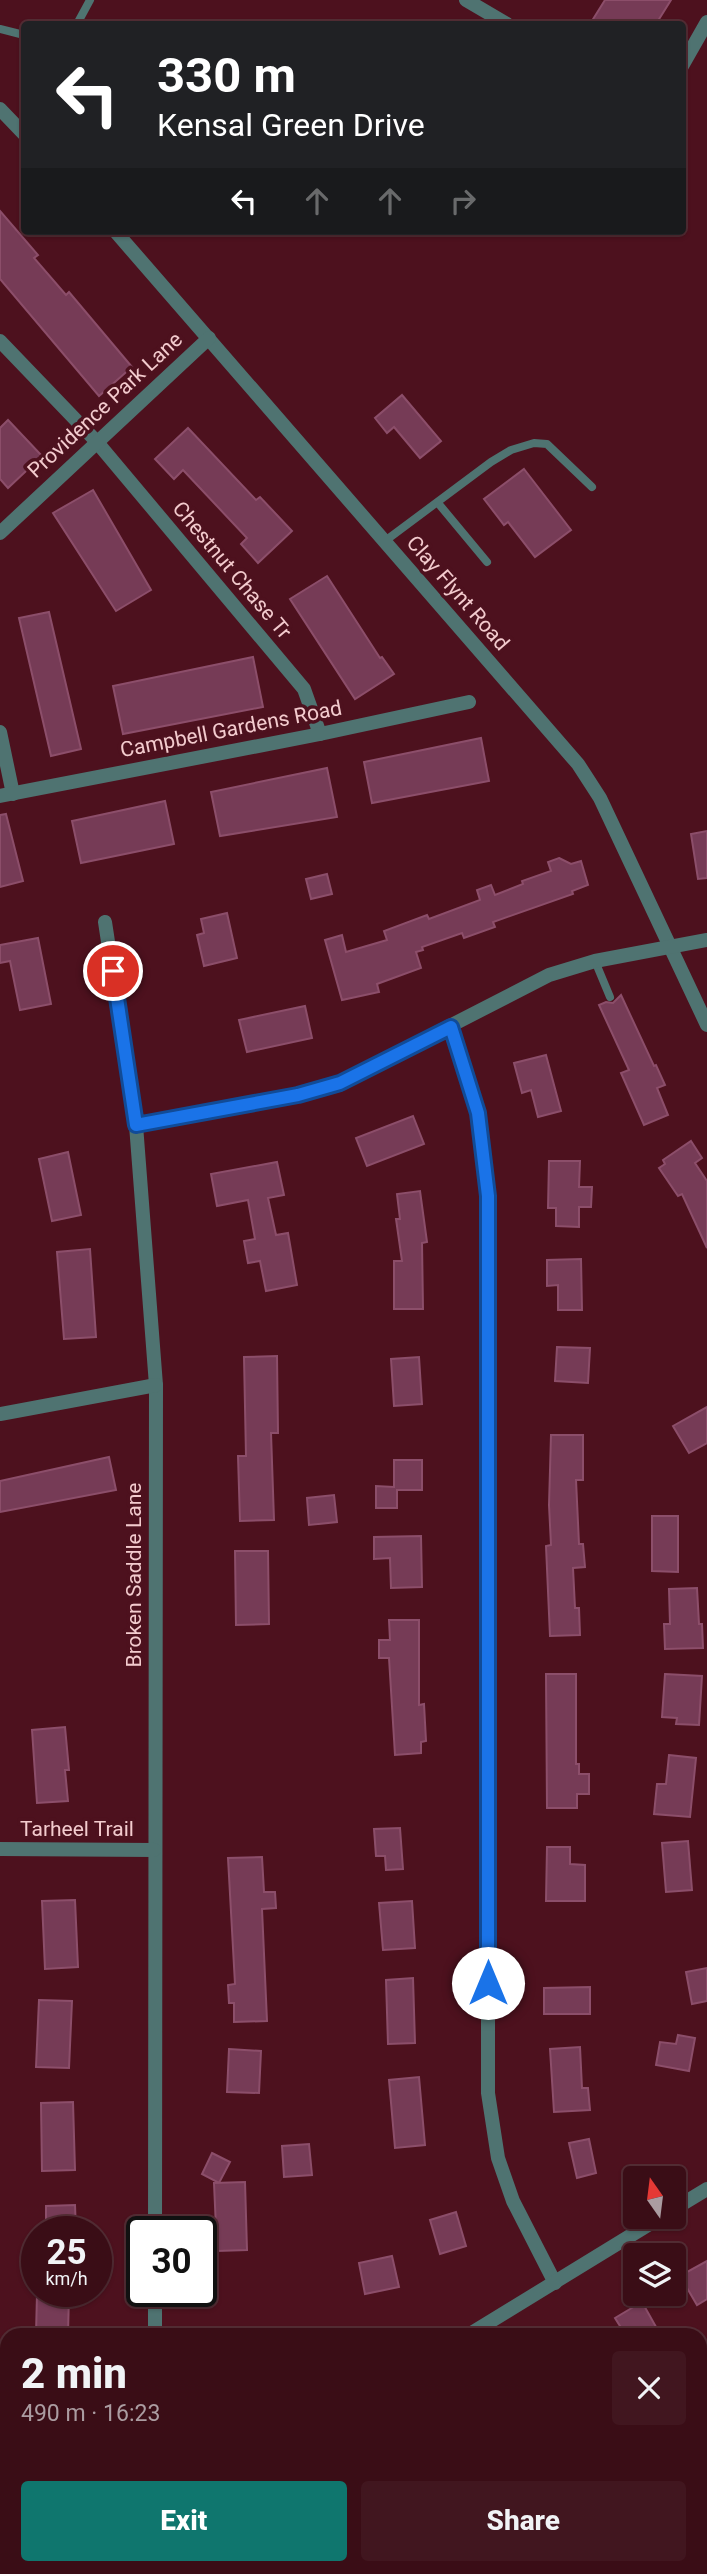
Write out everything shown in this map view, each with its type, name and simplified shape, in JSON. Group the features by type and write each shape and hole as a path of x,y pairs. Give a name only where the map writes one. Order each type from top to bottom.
{"street":[{"path":"466,0 502,21"},
{"path":"686,59 707,22"},
{"path":"0,109 21,131"},
{"name":"Clay Flynt Road","path":"119,235 578,764 600,799 707,1024"},
{"name":"Providence Park Lane","path":"0,533 209,338"},
{"name":"Chestnut Chase Tr","path":"0,341 96,441 304,689 320,734"},
{"name":"Campbell Gardens Road","path":"6,795 469,702"},
{"path":"0,732 6,795"},
{"name":"Broken Saddle Lane","path":"105,922 136,1125 156,1385 155,2216"},
{"path":"136,1125 298,1095 340,1083 549,975 595,961 707,940"},
{"path":"451,1027 478,1113 488,1196 488,2093 498,2158 513,2202 555,2283"},
{"path":"0,1414 156,1385"},
{"name":"Tarheel Trail","path":"0,1849 154,1850"},
{"path":"686,2202 707,2189"},
{"path":"480,2328 640,2230"},
{"path":"155,2307 155,2328"}],"lane":[{"path":"79,21 90,0"},
{"path":"0,29 21,34"},
{"path":"385,541 491,462 512,450 534,443 547,444 592,487"},
{"path":"438,503 486,562"},
{"path":"595,961 610,997"}],"building":[{"path":"605,0 671,0 658,21 592,21"},
{"path":"0,211 38,255 34,258 66,295 69,292 132,367 99,396 0,279"},
{"path":"402,395 441,441 420,458 394,427 387,433 375,418"},
{"path":"8,420 42,456 8,488 0,479 0,428"},
{"path":"188,428 256,500 260,497 292,531 258,563 241,544 247,538 183,470 174,479 155,459"},
{"path":"524,469 571,530 535,557 508,522 504,525 484,499"},
{"path":"93,490 151,590 116,611 53,513"},
{"path":"327,576 380,658 382,657 394,674 355,699 290,599"},
{"path":"49,612 81,749 51,756 19,618"},
{"path":"253,657 263,707 123,734 113,686"},
{"path":"481,738 489,781 372,803 364,762"},
{"path":"327,768 337,817 220,836 211,792"},
{"path":"165,801 174,844 81,863 72,821"},
{"path":"6,814 23,881 0,887 0,815"},
{"path":"707,831 707,878 698,879 691,834"},
{"path":"559,858 571,864 581,861 588,885 572,891 573,894 493,922 495,927 464,938 462,933 422,947 423,950 416,952 421,968 377,984 379,992 342,1000 325,940 342,935 346,952 387,940 384,931 427,915 429,919 480,900 477,890 491,885 495,895 523,884 522,881 551,871 548,862"},
{"path":"327,874 332,894 311,899 306,879"},
{"path":"227,913 237,958 204,966 197,935 204,933 201,919"},
{"path":"38,938 51,1004 20,1010 10,961 0,963 0,945"},
{"path":"621,995 665,1085 657,1088 668,1115 644,1125 621,1073 629,1070 599,1005 613,1003"},
{"path":"305,1006 312,1038 247,1052 239,1020"},
{"path":"546,1055 561,1111 538,1117 531,1090 522,1093 514,1063"},
{"path":"413,1116 424,1144 367,1166 356,1138"},
{"path":"691,1141 702,1158 695,1163 707,1181 707,1248 682,1194 678,1196 659,1168 665,1164 663,1160"},
{"path":"68,1152 81,1215 52,1221 39,1159"},
{"path":"549,1161 580,1161 579,1187 592,1187 591,1207 579,1207 579,1227 556,1226 556,1208 548,1208"},
{"path":"277,1162 284,1195 268,1198 276,1235 288,1233 297,1285 266,1291 260,1261 248,1263 244,1241 255,1239 248,1200 217,1206 211,1174"},
{"path":"420,1191 427,1242 422,1243 423,1309 394,1309 394,1261 402,1261 396,1219 400,1219 397,1194"},
{"path":"90,1249 96,1337 64,1339 57,1252"},
{"path":"581,1259 582,1310 558,1310 558,1285 547,1286 547,1260"},
{"path":"557,1347 590,1348 588,1383 555,1381"},
{"path":"277,1356 278,1433 271,1433 274,1520 240,1521 238,1456 246,1456 244,1357"},
{"path":"419,1357 422,1404 394,1406 391,1359"},
{"path":"707,1407 707,1443 689,1453 673,1426"},
{"path":"551,1435 583,1435 583,1480 576,1480 579,1544 583,1544 585,1567 573,1568 575,1608 579,1608 580,1635 550,1636 546,1546 551,1545"},
{"path":"109,1457 116,1490 0,1512 0,1481"},
{"path":"394,1460 422,1460 422,1490 397,1490 397,1508 376,1508 376,1486 394,1487"},
{"path":"334,1495 337,1522 309,1525 307,1498"},
{"path":"652,1516 678,1516 678,1572 652,1571"},
{"path":"421,1536 422,1587 391,1588 390,1558 374,1559 374,1537"},
{"path":"235,1551 268,1551 269,1624 236,1625"},
{"path":"697,1588 703,1648 665,1649 664,1624 670,1624 669,1589"},
{"path":"389,1620 419,1620 419,1705 424,1704 426,1741 421,1742 421,1753 395,1755 389,1658 379,1658 379,1640 390,1640"},
{"path":"546,1674 576,1674 576,1764 579,1764 579,1774 589,1774 589,1794 577,1794 577,1808 547,1808"},
{"path":"665,1674 702,1676 699,1725 676,1724 677,1718 662,1717"},
{"path":"65,1727 69,1770 65,1770 68,1801 37,1803 32,1730"},
{"path":"669,1755 696,1758 690,1817 654,1814 657,1784 666,1784"},
{"path":"400,1828 403,1869 386,1870 385,1856 376,1856 374,1829"},
{"path":"688,1841 692,1890 666,1892 662,1843"},
{"path":"547,1847 570,1847 570,1864 585,1865 585,1901 546,1901"},
{"path":"262,1857 264,1892 275,1892 276,1908 262,1909 267,2021 234,2022 234,2003 229,2003 228,1985 235,1984 228,1858"},
{"path":"75,1900 78,1967 45,1969 42,1901"},
{"path":"412,1901 415,1948 383,1950 379,1903"},
{"path":"707,1968 707,2001 692,2004 686,1972"},
{"path":"413,1978 415,2043 388,2044 386,1980"},
{"path":"590,1987 590,2014 544,2014 544,1988"},
{"path":"39,2000 72,2001 69,2068 36,2067"},
{"path":"678,2035 695,2038 689,2071 656,2065 660,2042 676,2044"},
{"path":"580,2047 582,2088 588,2088 590,2110 554,2112 550,2049"},
{"path":"229,2049 261,2051 259,2093 227,2092"},
{"path":"419,2077 425,2145 395,2148 389,2080"},
{"path":"73,2102 75,2170 42,2171 41,2103"},
{"path":"589,2139 596,2173 577,2178 569,2143"},
{"path":"309,2144 312,2175 284,2177 282,2146"},
{"path":"212,2153 230,2162 219,2183 202,2174"},
{"path":"245,2182 247,2250 217,2251 214,2183"},
{"path":"75,2205 75,2216 46,2216 46,2206"},
{"path":"456,2212 466,2246 440,2254 430,2220"},
{"path":"392,2256 399,2287 365,2294 359,2263"},
{"path":"707,2261 707,2299 697,2305 686,2286 686,2273"},
{"path":"635,2306 644,2306 657,2328 621,2328 615,2318"},
{"path":"37,2307 69,2307 68,2328 36,2328"}],"route":[{"path":"113,971 136,1125 298,1095 340,1083 451,1027 478,1113 488,1196 488,1983"}]}
